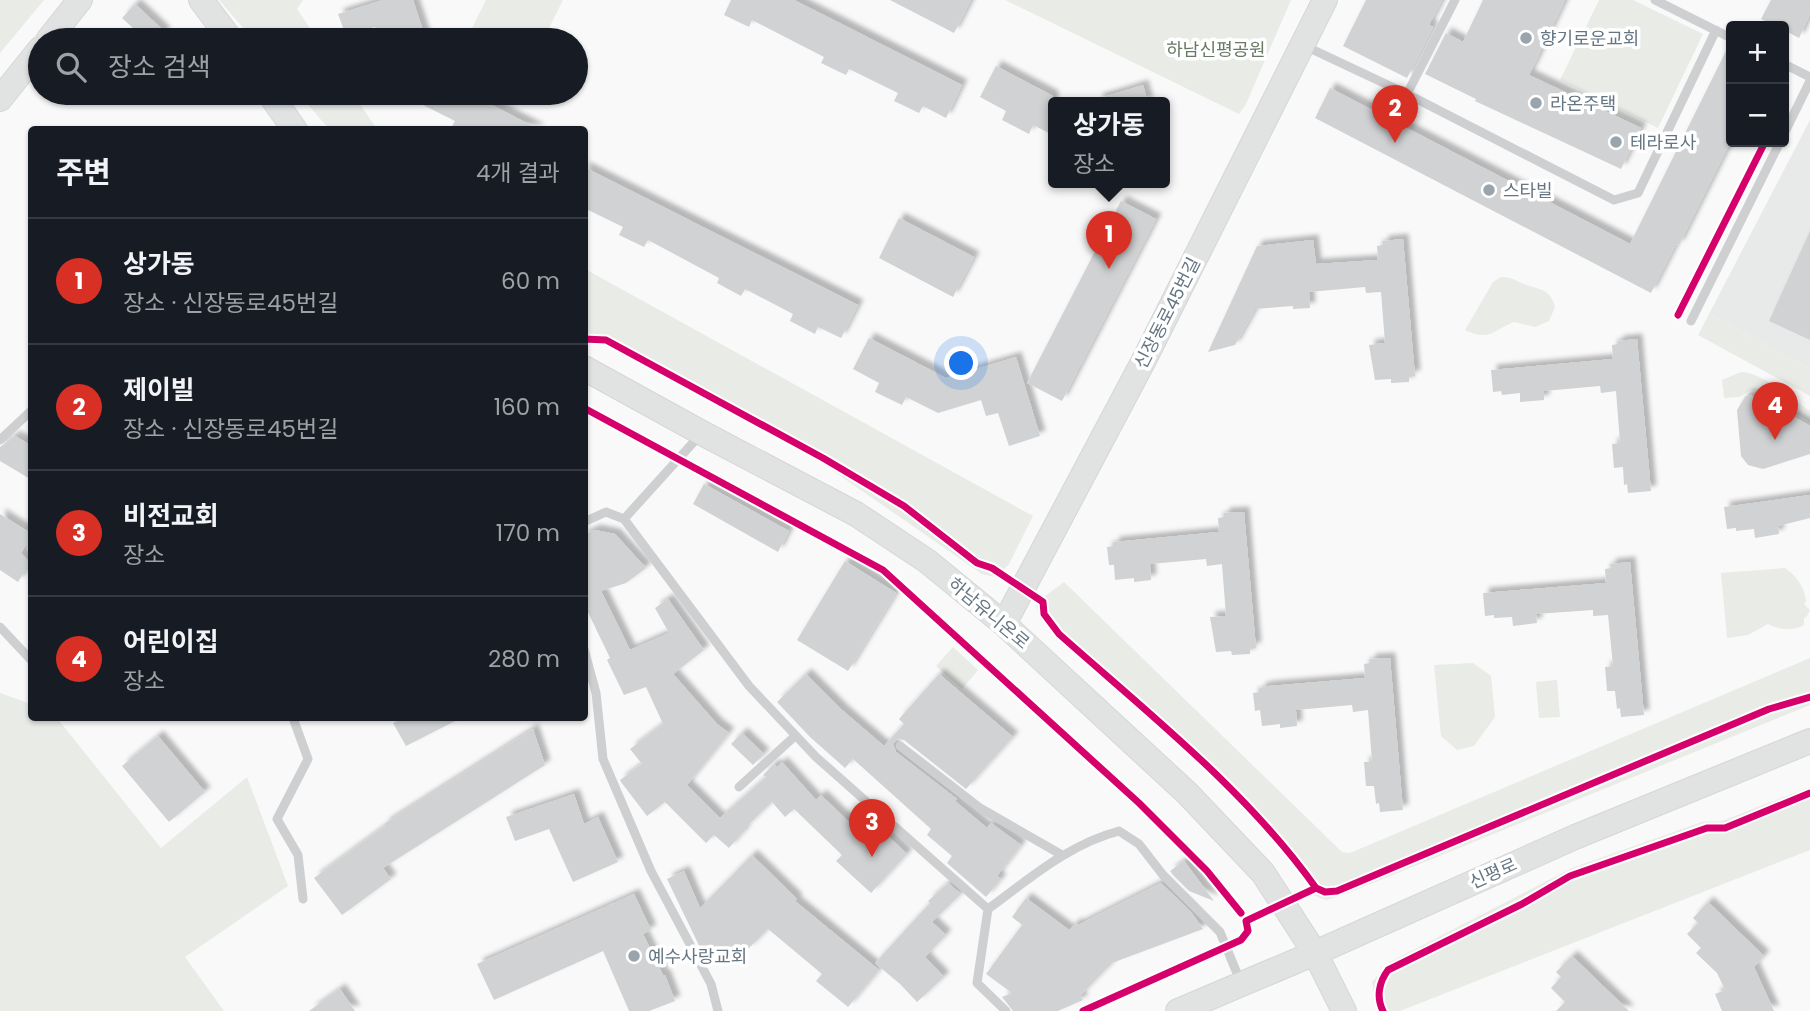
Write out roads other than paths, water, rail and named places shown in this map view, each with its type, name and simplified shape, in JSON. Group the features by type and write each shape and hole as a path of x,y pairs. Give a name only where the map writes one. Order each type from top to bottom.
{"main road":[{"path":"58,28 80,0"},
{"path":"201,0 221,28"},
{"name":"신장동로45번길","path":"1004,624 1143,360 1325,0"},
{"path":"0,99 28,64"},
{"path":"277,105 292,126"},
{"name":"하남유니온로","path":"588,370 856,514 927,561 1004,624 1187,793 1263,873 1315,953 1344,1011"},
{"name":"신평로","path":"1178,1011 1575,837 1810,741"}],"lane":[{"path":"1407,94 1455,0"},
{"path":"1655,0 1726,35"},
{"path":"1303,45 1407,94 1614,200 1638,193 1716,30"},
{"path":"1789,67 1810,79 1789,123"},
{"path":"1691,321 1778,147"},
{"path":"0,440 28,414"},
{"path":"624,519 702,433"},
{"path":"588,520 606,512 624,519 749,685 795,736 988,909"},
{"path":"0,626 28,657"},
{"path":"588,664 596,694 604,759 651,871 711,984 718,1011"},
{"path":"294,721 308,758 277,819 298,855 303,899"},
{"path":"739,787 795,736"},
{"path":"900,746 980,808 1062,855"},
{"path":"1006,1011 977,983 988,909 1062,855 1103,835 1119,831 1139,844 1163,874 1220,932 1242,984"}],"place":[{"name":"향기로운교회","path":"1526,38"},
{"name":"라온주택","path":"1536,103"},
{"name":"테라로사","path":"1616,142"},
{"name":"제이빌","path":"1395,143"},
{"name":"스타빌","path":"1489,190"},
{"name":"상가동","path":"1109,269"},
{"name":"어린이집","path":"1775,440"},
{"name":"비전교회","path":"872,857"},
{"name":"예수사랑교회","path":"634,956"}],"park label":[{"name":"하남신평공원","path":"1216,49"}]}
